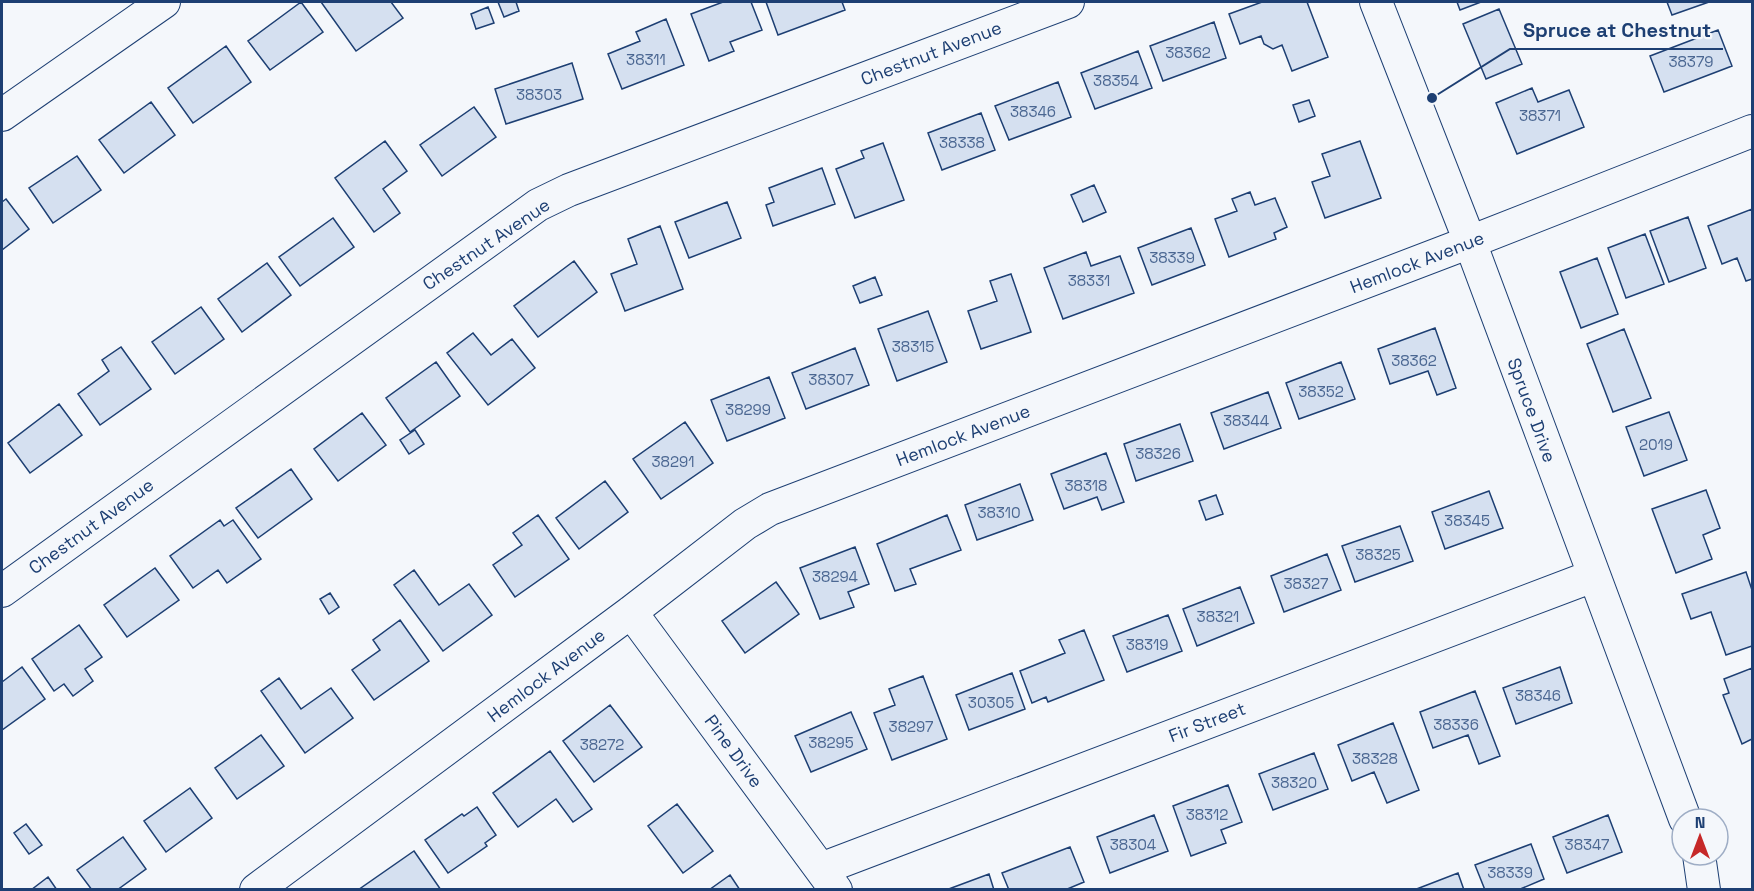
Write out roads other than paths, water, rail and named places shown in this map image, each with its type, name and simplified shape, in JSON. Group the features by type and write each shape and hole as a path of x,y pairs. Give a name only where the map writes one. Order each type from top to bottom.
{"street":[{"path":"2,115 164,2"},
{"name":"Chestnut Avenue","path":"2,591 538,205 569,190 1068,2"},
{"name":"Spruce Drive","path":"1376,2 1470,242 1680,807"},
{"name":"Hemlock Avenue","path":"256,890 631,612 745,524 770,508 1470,242 1752,131"},
{"name":"Fir Street","path":"829,879 1593,576"},
{"name":"Pine Drive","path":"631,612 829,879"},
{"path":"1701,867 1704,890"}],"place":[{"name":"Spruce at Chestnut","path":"1432,98"}]}
